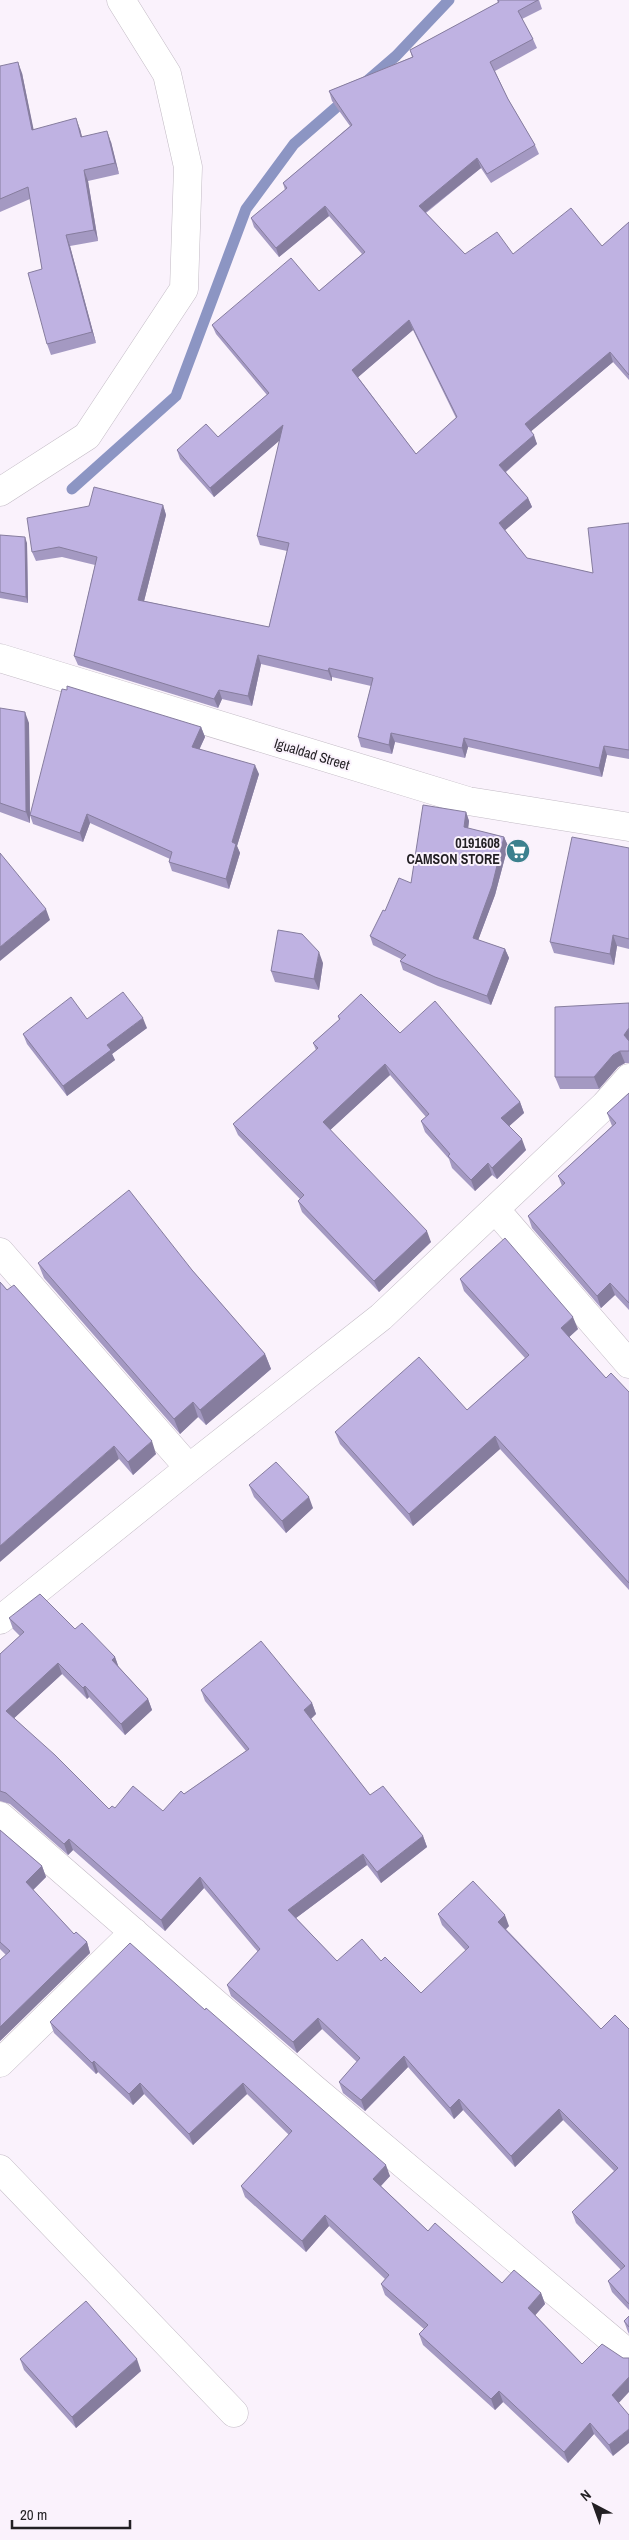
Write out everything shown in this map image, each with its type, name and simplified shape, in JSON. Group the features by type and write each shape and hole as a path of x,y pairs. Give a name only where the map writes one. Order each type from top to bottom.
{"street":[{"path":"0,492 87,436 184,289 188,167 167,74 121,0"},
{"name":"Igualdad Street","path":"0,658 468,801 629,827"},
{"path":"0,1620 188,1468 381,1317 604,1105 629,1078"},
{"path":"495,1209 629,1364"},
{"path":"0,1252 188,1468"},
{"path":"0,1816 313,2088 629,2354"},
{"path":"0,2063 134,1932"},
{"path":"0,2168 234,2413"}],"building":[{"path":"498,0 538,0 518,11 533,39 490,62 508,99 535,145 487,174 477,158 419,206 465,254 497,232 513,254 571,208 602,246 629,222 629,375 610,352 525,424 534,435 499,465 528,498 499,523 527,558 593,573 588,528 629,523 629,750 604,746 599,768 464,738 462,748 391,733 389,745 358,737 373,678 329,668 328,671 258,655 248,696 219,690 214,699 74,656 97,557 59,547 32,552 27,518 89,506 94,487 163,505 138,600 269,627 289,543 257,536 283,425 210,488 177,450 206,424 218,437 269,393 212,325 291,258 319,291 365,252 325,206 276,248 251,218 287,188 283,183 352,125 329,91 413,57 410,50 499,2","holes":["409,320 457,417 416,454 352,370"]},
{"path":"18,62 32,130 76,118 81,137 107,131 115,163 84,170 94,230 66,235 92,332 47,344 28,273 42,269 28,187 0,199 0,66"},
{"path":"0,535 25,537 26,597 0,592"},
{"path":"67,686 201,727 192,747 255,765 232,842 236,844 226,879 169,862 172,852 87,814 80,833 30,815 62,689 67,690"},
{"path":"0,708 25,712 26,812 0,803"},
{"path":"423,805 466,812 464,827 504,837 492,886 473,938 505,949 487,996 435,977 400,961 406,955 370,936 383,910 385,911 399,878 411,883"},
{"path":"572,837 629,848 629,939 613,935 610,954 550,942"},
{"path":"0,853 46,909 0,947"},
{"path":"278,930 302,934 319,952 314,979 271,971"},
{"path":"123,992 143,1018 107,1045 111,1050 63,1086 23,1034 71,997 87,1019"},
{"path":"361,994 400,1033 435,1001 520,1102 501,1118 522,1139 492,1168 488,1163 471,1180 448,1156 450,1154 421,1121 429,1114 385,1064 323,1122 427,1231 374,1281 298,1201 304,1195 233,1124 318,1048 313,1043 340,1019 338,1016"},
{"path":"629,1003 629,1028 624,1035 629,1041 629,1051 620,1051 613,1055 594,1077 555,1077 555,1007"},
{"path":"629,1093 629,1303 610,1283 597,1296 528,1216 565,1183 558,1176 616,1123 607,1113"},
{"path":"129,1190 192,1270 265,1354 200,1410 193,1402 174,1419 38,1263"},
{"path":"505,1238 573,1317 561,1328 606,1378 611,1373 629,1392 629,1583 495,1436 409,1514 335,1432 419,1357 467,1410 529,1355 460,1279"},
{"path":"0,1282 7,1290 14,1285 152,1441 128,1462 114,1446 0,1546"},
{"path":"276,1462 309,1497 282,1521 249,1485"},
{"path":"40,1594 75,1629 82,1623 115,1657 112,1660 148,1699 121,1724 85,1686 83,1688 58,1663 6,1711 55,1755 109,1809 112,1806 115,1808 133,1786 163,1811 181,1791 184,1794 249,1749 201,1690 261,1641 312,1703 304,1710 370,1795 383,1786 423,1836 377,1872 363,1854 288,1910 337,1961 362,1939 381,1961 385,1957 421,1993 469,1947 438,1914 473,1881 505,1915 498,1922 601,2029 615,2015 629,2029 629,2304 608,2281 625,2266 572,2212 618,2168 559,2109 511,2156 459,2099 450,2108 404,2056 361,2100 339,2082 360,2058 318,2018 293,2042 227,1985 260,1949 200,1877 161,1920 69,1839 64,1844 6,1793 0,1791 0,1654 24,1632 9,1618"},
{"path":"0,1830 42,1866 26,1882 74,1934 76,1932 87,1942 0,2027 0,1960 10,1951 0,1942"},
{"path":"130,1943 386,2165 373,2179 428,2231 435,2223 502,2283 514,2270 541,2293 528,2308 582,2364 602,2344 623,2358 629,2358 629,2377 612,2395 629,2415 629,2429 609,2445 590,2423 564,2452 499,2391 491,2399 419,2334 428,2325 381,2284 389,2275 325,2215 302,2241 241,2186 292,2131 243,2083 189,2134 140,2083 129,2094 94,2061 92,2063 50,2022"},
{"path":"86,2301 137,2359 72,2417 20,2359"},
{"path":"629,2316 629,2327 624,2321"}],"waterway":[{"path":"367,81 396,56 449,0"},
{"path":"72,489 176,396 246,209 294,144 347,98"}],"place":[{"name":"0191608 CAMSON STORE","path":"518,851"}]}
